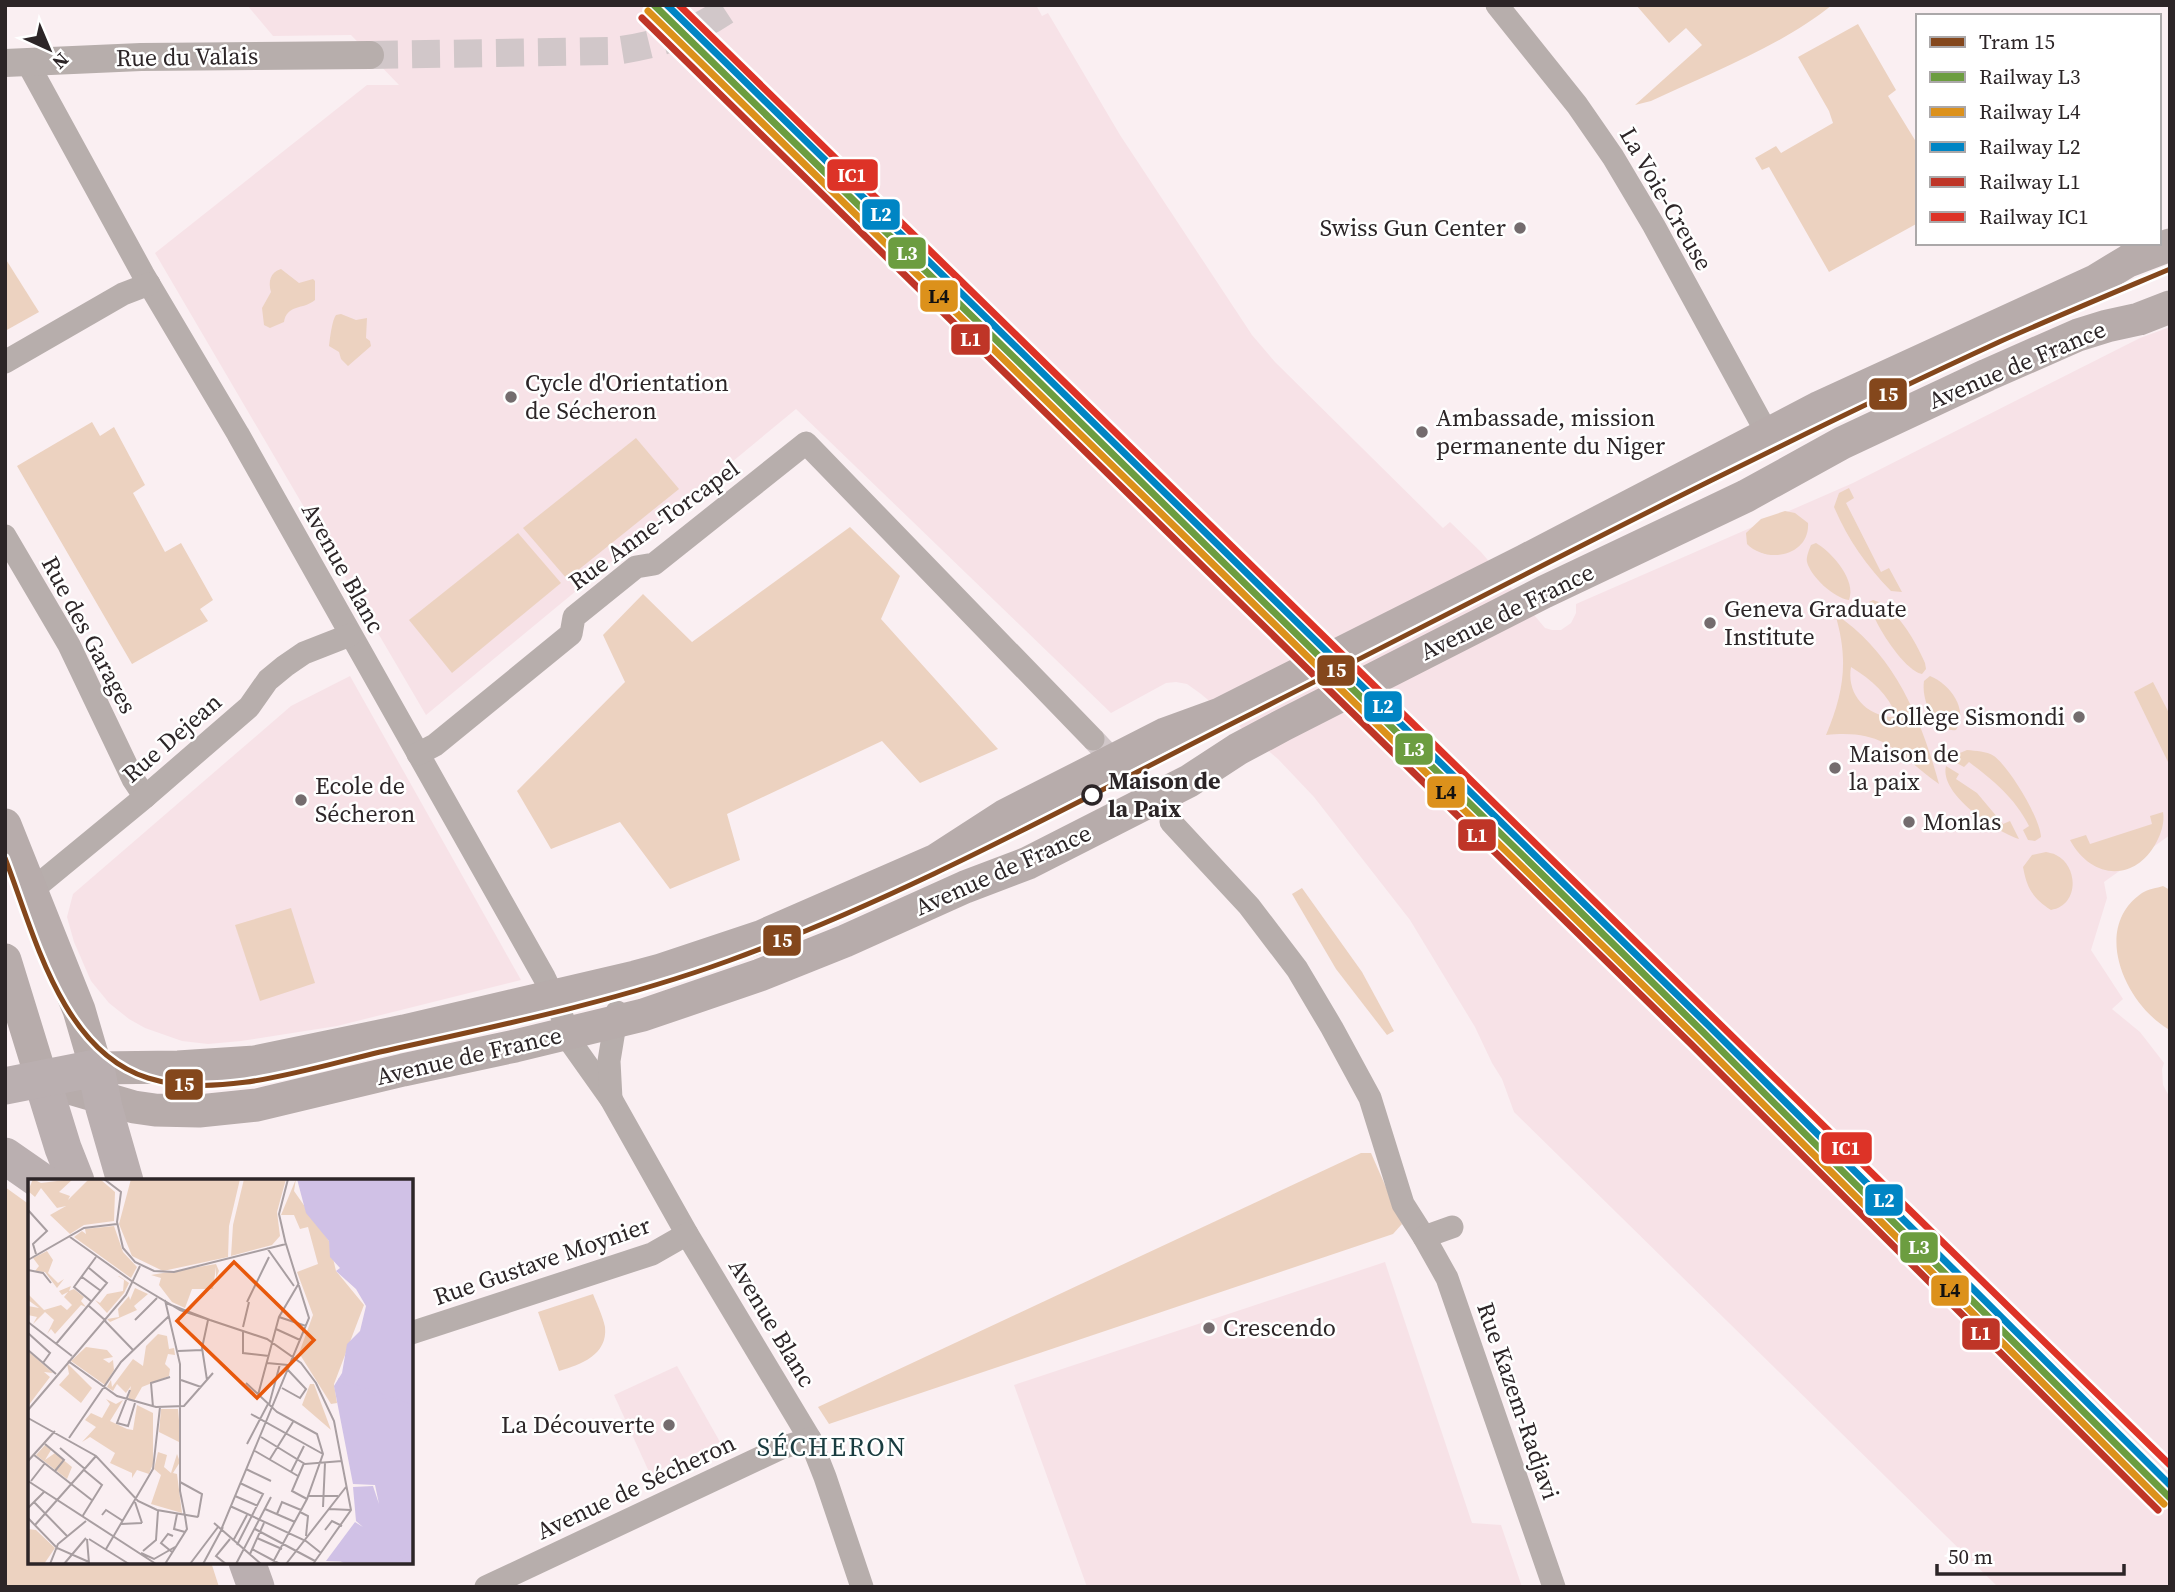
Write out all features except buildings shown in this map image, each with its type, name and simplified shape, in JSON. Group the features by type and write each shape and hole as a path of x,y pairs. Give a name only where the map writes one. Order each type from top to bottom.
{"main road":[{"name":"Avenue de France","path":"5,1086 42,1080 99,1083 178,1068 255,1062 553,996 673,966 760,937 936,860 997,820 1068,783 1166,734 1220,714 1524,561 1820,407 2095,281 2128,261 2170,245"},
{"name":"Avenue de France","path":"99,1083 134,1107 164,1111 240,1108 568,1034 617,1015 643,1015 761,975 965,887 1028,863 1189,781 1238,749 1544,592 1658,539 1791,472 1842,443 2078,335 2139,319 2170,307"},
{"path":"1768,435 1791,472"},
{"path":"5,825 79,1010 124,1179"},
{"path":"5,960 63,1148 75,1179"},
{"path":"5,1156 38,1179"},
{"path":"248,1564 256,1587"}],"street":[{"name":"La Voie-Creuse","path":"1497,5 1577,105 1613,157 1654,226 1768,435"},
{"name":"Rue du Valais","path":"16,62 141,57 370,55"},
{"name":"Avenue Blanc","path":"16,62 238,434 544,977 579,1056 611,1099 687,1234 810,1439 862,1587"},
{"path":"5,362 124,294 149,284"},
{"name":"Rue Anne-Torcapel","path":"418,754 435,745 571,634 574,617 636,568 654,564 806,443 1093,739"},
{"name":"Rue des Garages","path":"5,536 69,645 133,779 145,797"},
{"name":"Rue Dejean","path":"32,890 249,707 268,680 285,666 304,653 350,635"},
{"name":"Rue Kazem-Radjavi","path":"1171,822 1249,906 1297,969 1370,1098 1403,1204 1447,1278 1554,1587"},
{"name":"Avenue Blanc","path":"611,1099 609,1061 617,1015"},
{"path":"1424,1237 1452,1227"},
{"name":"Rue Gustave Moynier","path":"413,1332 652,1254 687,1234"},
{"name":"Avenue de Sécheron","path":"486,1587 781,1448 810,1439"}],"shaded area":[{"path":"247,5 1036,5 1042,16 1048,13 1120,135 1252,335 1275,362 1443,528 1450,522 1481,552 1545,628 1552,630 1561,630 1571,623 1576,613 1576,604 1853,483 2140,338 2170,327 2170,835 2104,882 2107,898 2091,950 2123,999 2112,1009 2140,1032 2164,1063 2163,1085 2170,1098 2170,1587 1998,1587 1514,1112 1502,1079 1475,1027 1410,920 1314,797 1278,759 1187,684 1166,683 1111,713 796,409 426,715 155,253 367,85 399,85 351,35 273,36"},
{"path":"1636,5 1832,5 1813,20 1745,58 1651,101 1635,105 1702,45 1686,28 1669,43"},
{"path":"1858,24 1896,90 1888,96 1916,142 1916,224 1829,272 1769,167 1762,170 1755,158 1776,146 1781,153 1833,123 1798,57"},
{"path":"5,258 39,312 5,331"},
{"path":"281,269 299,283 313,279 315,300 288,312 284,322 270,328 264,325 262,308 271,292 271,278 274,272"},
{"path":"341,314 356,320 367,318 366,338 371,346 348,366 341,359 339,352 329,346 335,317"},
{"path":"92,422 100,436 114,427 145,485 133,493 165,552 181,543 213,600 200,609 208,621 132,664 17,466"},
{"path":"636,438 679,489 567,579 523,528"},
{"path":"1849,488 1854,498 1846,503 1881,572 1889,568 1902,592 1891,591 1874,572 1858,552 1839,519 1834,507 1839,493"},
{"path":"1785,511 1795,513 1808,523 1807,534 1802,543 1795,549 1776,555 1766,554 1747,544 1746,533 1761,519"},
{"path":"850,527 900,576 881,619 998,749 920,783 882,741 727,814 740,860 670,889 620,822 551,849 517,791 625,682 603,635 643,594 692,642"},
{"path":"518,533 561,583 452,673 409,620"},
{"path":"1816,543 1842,568 1851,592 1849,600 1830,591 1809,568 1808,554 1811,545"},
{"path":"1873,600 1890,610 1910,635 1925,663 1926,669 1922,674 1907,664 1890,644 1871,610 1869,602"},
{"path":"1835,614 1874,648 1889,668 1914,711 1939,784 1900,753 1877,740 1847,734 1826,735 1837,705 1842,676 1839,630","holes":["1851,667 1884,694 1897,717 1877,714 1862,703 1852,687"]},
{"name":"Ecole de Sécheron","path":"350,676 521,980 337,1026 241,1041 208,1044 182,1041 145,1028 129,1019 109,1003 91,981 74,942 67,917 73,894 291,706"},
{"path":"1930,676 1950,691 1959,706 1956,730 1941,726 1935,721 1927,705 1924,681"},
{"path":"2153,682 2170,715 2170,766 2134,692"},
{"path":"1967,750 1988,753 2001,762 2030,806 2041,837 2035,841 2028,840 2023,830 2029,826 2023,816 2003,790 1987,776 1969,762 1964,767 1951,760 1955,755"},
{"path":"1946,766 1959,774 1956,779 1977,793 2003,824 2010,821 2019,839 1984,820 1960,799 1946,777"},
{"path":"2163,812 2162,828 2156,843 2147,856 2125,870 2101,869 2089,863 2070,840 2086,835 2090,844 2152,824 2150,816"},
{"path":"2046,852 2064,860 2072,876 2073,885 2067,901 2051,910 2032,892 2023,867 2032,855"},
{"path":"2163,886 2170,890 2170,1029 2152,1017 2127,984 2116,945 2118,925 2127,908 2142,893"},
{"path":"1302,888 1362,972 1394,1031 1387,1035 1336,969 1292,894"},
{"path":"291,908 315,983 260,1001 235,925"},
{"path":"1361,1153 1371,1153 1402,1224 1393,1234 829,1424 818,1407"},
{"path":"5,1187 28,1204 28,1564 212,1564 219,1587 5,1587"},
{"path":"1385,1262 1472,1523 1501,1525 1522,1587 1087,1587 1014,1385"},
{"path":"593,1294 605,1327 602,1345 584,1362 559,1371 538,1312"},
{"name":"La Découverte","path":"677,1366 720,1442 650,1474 614,1395"}],"tunnel":[{"path":"370,55 615,51 678,36 734,5"},
{"path":"1093,739 1159,809"}],"tram line":[{"name":"15","path":"5,858 40,953 72,1016 93,1043 118,1064 148,1078 175,1084 204,1085 264,1079 599,1001 728,961 796,935 929,876 1811,431 1999,342 2170,269"}],"rail line":[{"name":"L3","path":"654,5 1703,1032 2170,1498"},
{"name":"L2","path":"667,5 1709,1026 2170,1485"},
{"name":"IC1","path":"679,5 2170,1465"},
{"name":"L4","path":"648,11 1697,1038 2164,1504"},
{"name":"L1","path":"642,18 1691,1044 2158,1510"}],"place":[{"name":"Swiss Gun Center","path":"1520,228"},
{"name":"Cycle d'Orientation de Sécheron","path":"511,397"},
{"name":"Ambassade, mission permanente du Niger","path":"1422,432"},
{"name":"Geneva Graduate Institute","path":"1710,623"},
{"name":"Collège Sismondi","path":"2079,717"},
{"name":"Maison de la paix","path":"1835,768"},
{"name":"Maison de la Paix","path":"1092,795"},
{"name":"Ecole de Sécheron","path":"301,800"},
{"name":"Monlas","path":"1909,822"},
{"name":"Crescendo","path":"1209,1328"},
{"name":"La Découverte","path":"669,1425"}],"district":[{"name":"SÉCHERON","path":"832,1447"}]}
